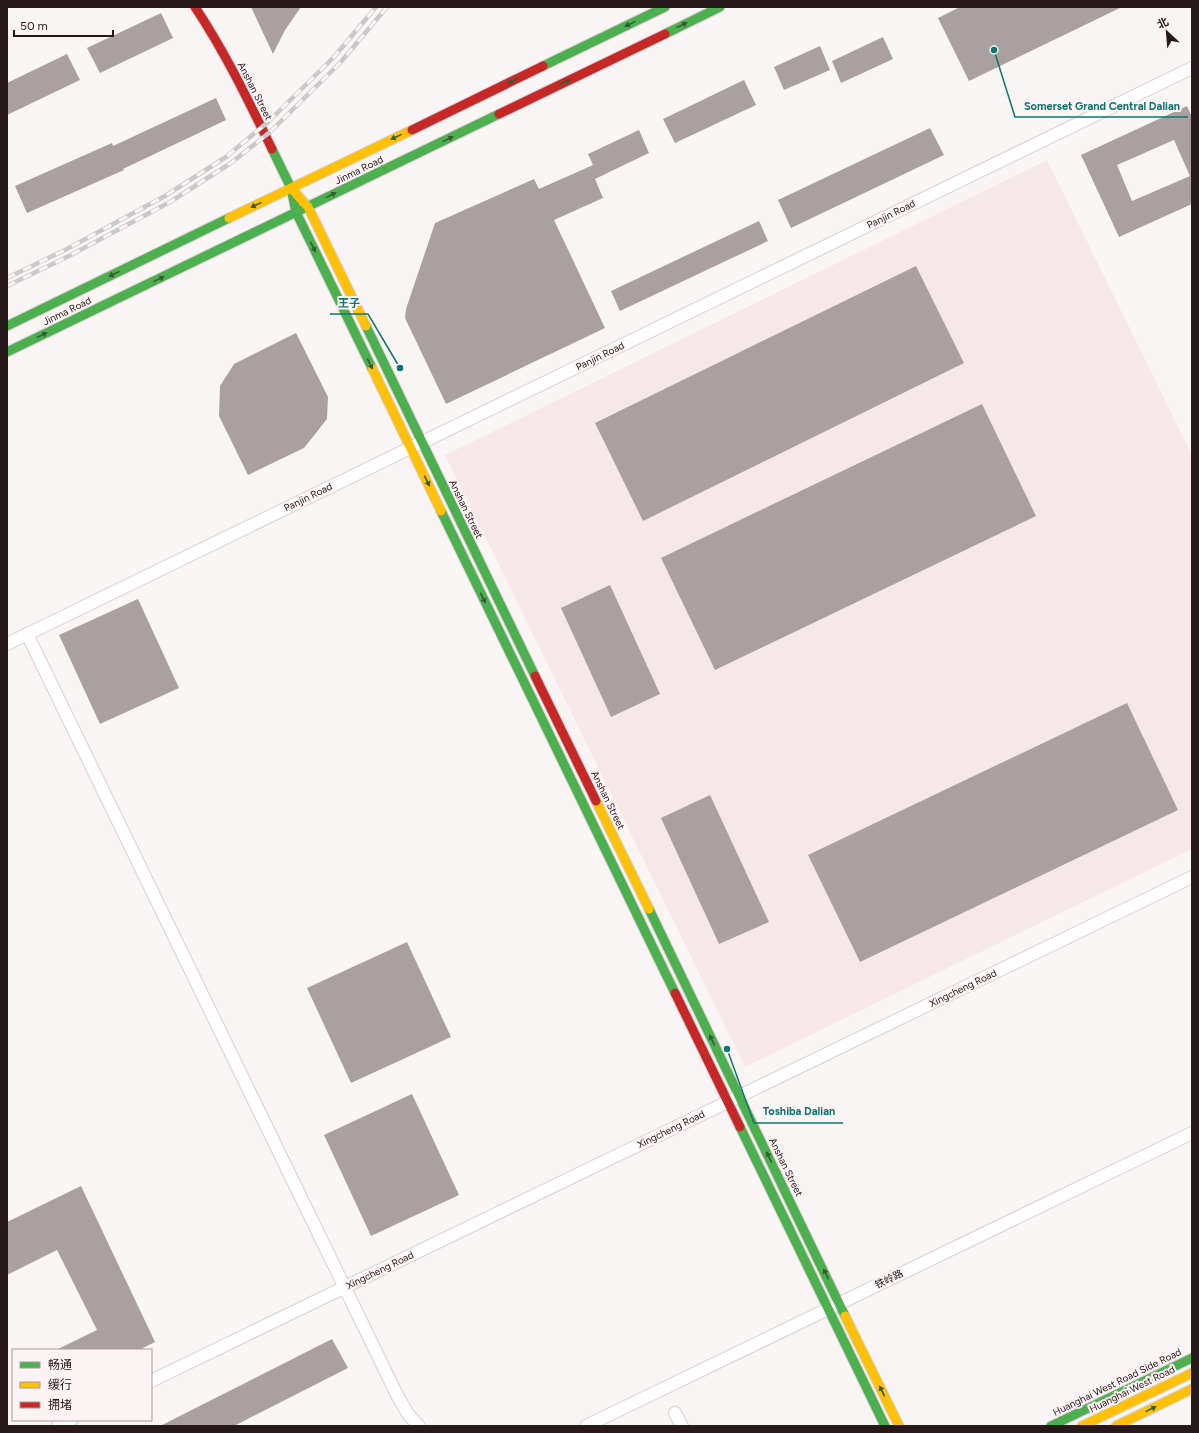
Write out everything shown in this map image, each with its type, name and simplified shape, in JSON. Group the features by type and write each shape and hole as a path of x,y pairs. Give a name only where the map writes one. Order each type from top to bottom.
{"street":[{"name":"Anshan Street","path":"195,7 211,31 235,74 291,188 296,212 884,1426"},
{"name":"Jinma Road","path":"7,326 665,7"},
{"name":"Jinma Road","path":"7,352 720,7"},
{"name":"Panjin Road","path":"7,644 1192,68"},
{"name":"Anshan Street","path":"291,188 308,207 899,1426"},
{"path":"27,634 344,1287 397,1394 408,1414 419,1426"},
{"name":"Xingcheng Road","path":"152,1381 1192,877"},
{"name":"铁岭路","path":"586,1426 1192,1133"},
{"name":"Huanghai West Road Side Road","path":"1051,1426 1192,1358"},
{"name":"Huanghai West Road","path":"1082,1426 1192,1373"},
{"path":"1116,1426 1192,1389"},
{"path":"1114,1396 1120,1408"},
{"path":"675,1413 682,1426"},
{"path":"58,1426 69,1421"}],"shaded area":[{"path":"1047,160 1192,455 1192,849 745,1067 445,455"}],"building":[{"path":"251,7 301,7 285,30 273,54"},
{"path":"960,7 1122,7 969,81 938,18"},
{"path":"161,13 173,38 100,73 87,48"},
{"path":"883,37 893,59 841,83 832,61"},
{"path":"820,46 830,70 784,90 774,67"},
{"path":"67,54 80,80 7,115 7,83"},
{"path":"744,80 756,105 675,143 663,119"},
{"path":"216,98 226,120 123,169 124,170 27,213 15,186 112,143 113,146"},
{"path":"1187,106 1192,117 1192,204 1119,237 1081,155","holes":["1174,140 1190,176 1132,201 1117,165"]},
{"path":"930,128 944,155 791,228 778,200"},
{"path":"639,130 649,153 595,179 603,198 554,220 605,328 446,404 405,318 406,309 435,223 534,179 539,189 593,165 588,154"},
{"path":"759,221 768,241 620,311 611,291"},
{"path":"916,266 964,363 643,521 595,423"},
{"path":"296,333 328,397 327,419 304,448 248,475 219,416 220,386 234,364"},
{"path":"982,404 1036,516 715,670 661,558"},
{"path":"610,585 660,694 611,717 561,608"},
{"path":"138,599 179,688 100,724 59,635"},
{"path":"1127,703 1178,810 860,962 808,855"},
{"path":"710,795 769,922 719,944 661,818"},
{"path":"407,942 451,1037 351,1083 307,988"},
{"path":"412,1094 459,1195 371,1236 324,1135"},
{"path":"81,1186 155,1342 141,1349 58,1349 97,1330 57,1250 7,1275 7,1222"},
{"path":"332,1339 348,1368 234,1426 160,1426"}],"railway":[{"path":"7,278 65,250 165,196 226,157 268,122 334,57 376,7"},
{"path":"7,286 69,256 170,202 231,163 270,132 340,63 387,7"}],"traffic: fast":[{"path":"543,66 665,7"},
{"path":"665,34 720,7"},
{"path":"7,352 499,114"},
{"path":"272,149 291,188 296,212 372,368"},
{"path":"7,326 229,218"},
{"path":"366,326 535,676"},
{"path":"441,511 675,993"},
{"path":"649,909 845,1316"},
{"path":"740,1127 885,1426"},
{"path":"1051,1426 1192,1358"}],"traffic: slow":[{"path":"229,218 412,130"},
{"path":"291,188 308,207 366,326"},
{"path":"372,368 441,511"},
{"path":"596,801 649,909"},
{"path":"845,1316 899,1426"},
{"path":"1082,1426 1192,1373"},
{"path":"1116,1426 1192,1389"}],"traffic: jam":[{"path":"195,7 245,94 272,149"},
{"path":"499,114 665,34"},
{"path":"412,130 543,66"},
{"path":"535,676 596,801"},
{"path":"675,993 740,1127"}],"place":[{"name":"Somerset Grand Central Dalian","path":"994,50"},
{"name":"王子","path":"400,368"},
{"name":"Toshiba Dalian","path":"727,1049"}]}
